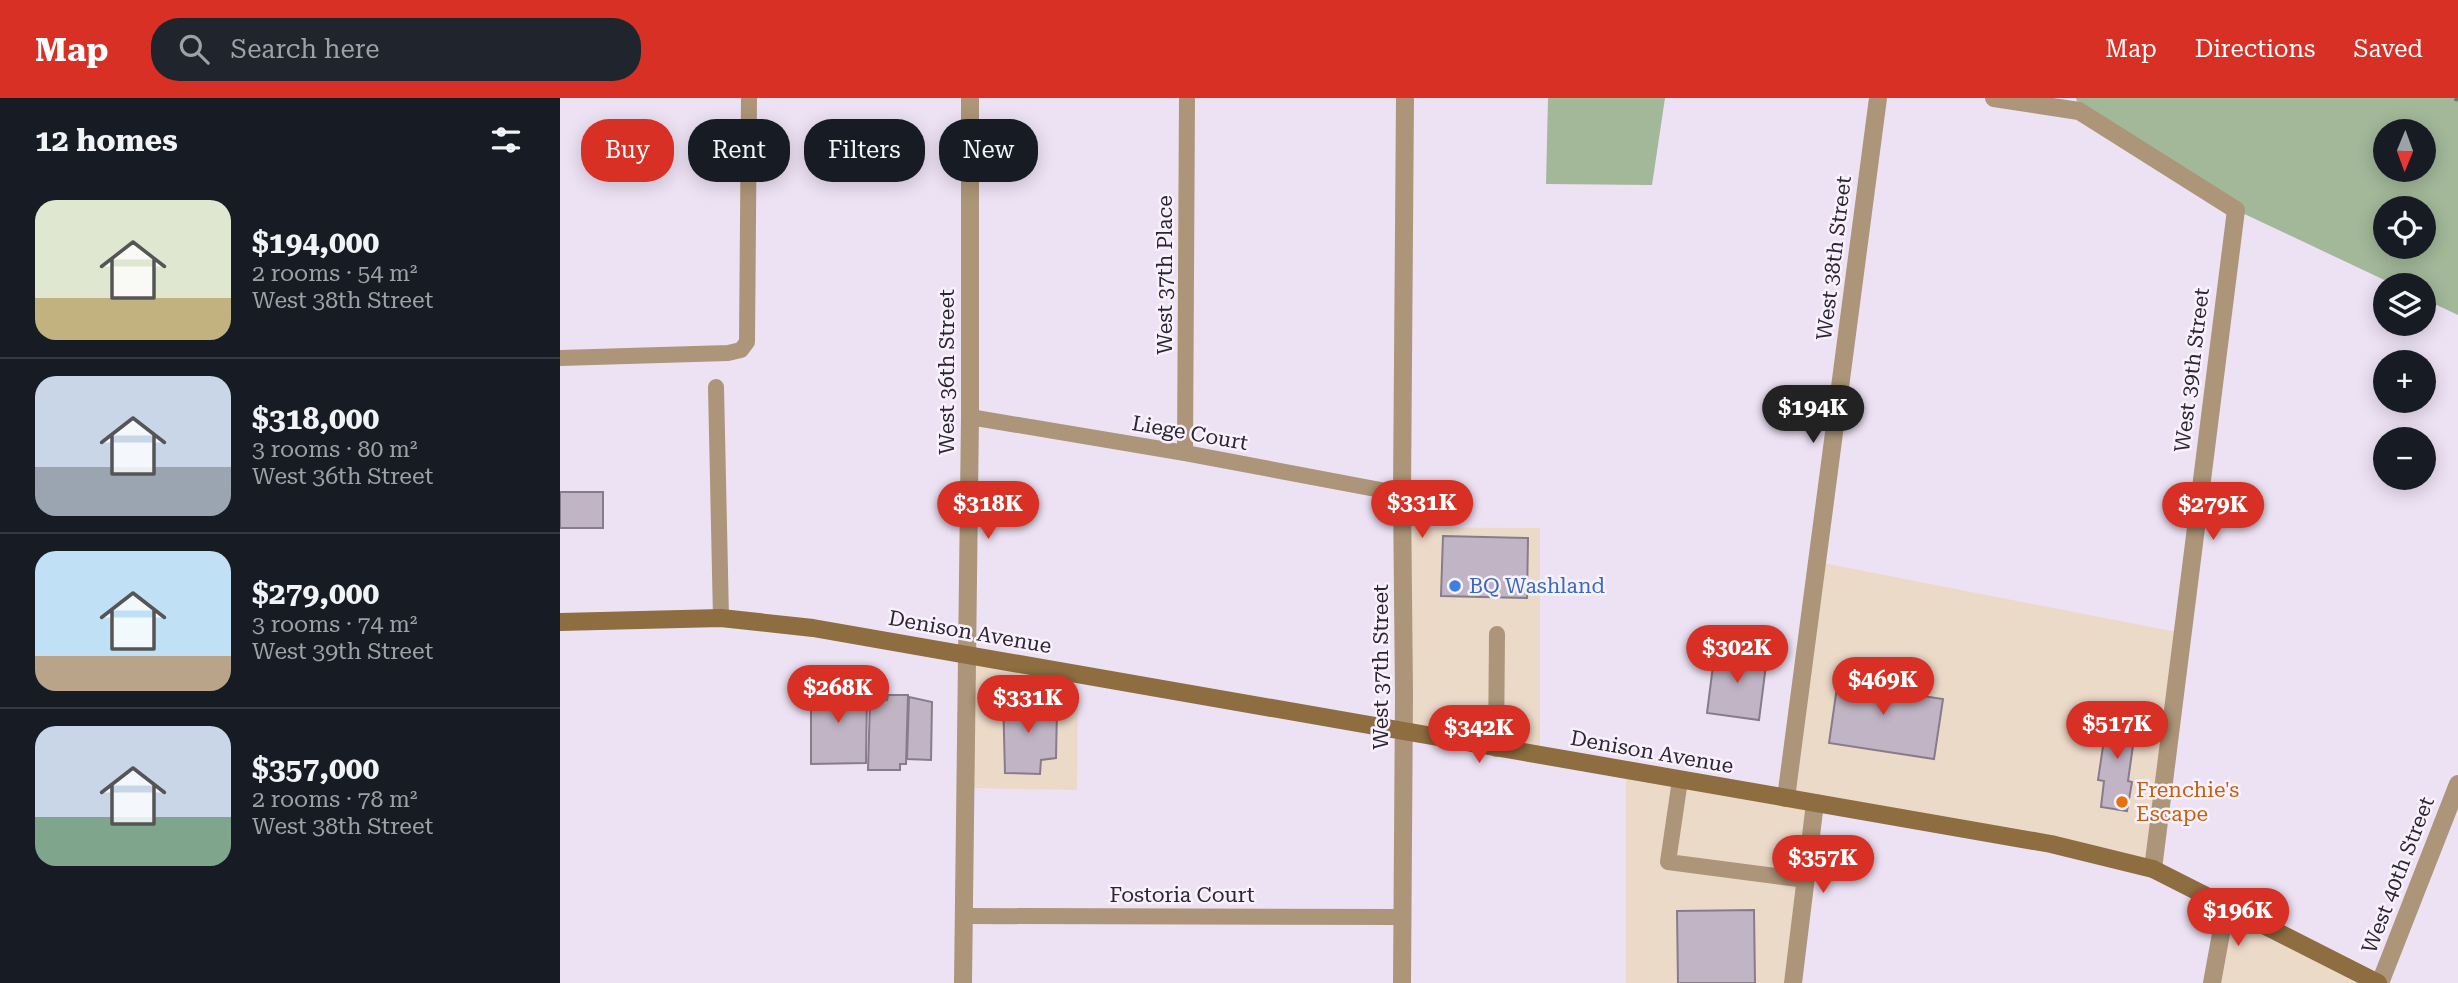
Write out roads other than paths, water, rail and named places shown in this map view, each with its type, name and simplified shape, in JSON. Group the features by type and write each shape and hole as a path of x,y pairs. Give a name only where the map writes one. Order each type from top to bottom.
{"main road":[{"name":"Denison Avenue","path":"560,622 721,618 813,628 2052,844 2153,869 2379,983"}],"street":[{"name":"West 36th Street","path":"963,983 970,416 970,98"},
{"name":"West 37th Street","path":"1402,983 1405,98"},
{"name":"West 38th Street","path":"1786,798 1878,98"},
{"name":"West 39th Street","path":"1994,98 2079,111 2235,210 2153,869"},
{"name":"West 40th Street","path":"2379,983 2458,783"},
{"path":"1793,983 1815,803"},
{"path":"2212,983 2226,906"}],"lane":[{"path":"560,358 728,353 741,350 747,342 749,98"},
{"name":"West 37th Place","path":"1185,453 1187,98"},
{"path":"716,387 721,618"},
{"name":"Liege Court","path":"970,416 1402,494"},
{"path":"1496,749 1497,634"},
{"path":"1680,780 1668,862 1806,880"},
{"name":"Fostoria Court","path":"963,916 1401,917"}],"place":[{"name":"BQ Washland","path":"1455,586"},
{"name":"Frenchie's Escape","path":"2122,802"}]}
